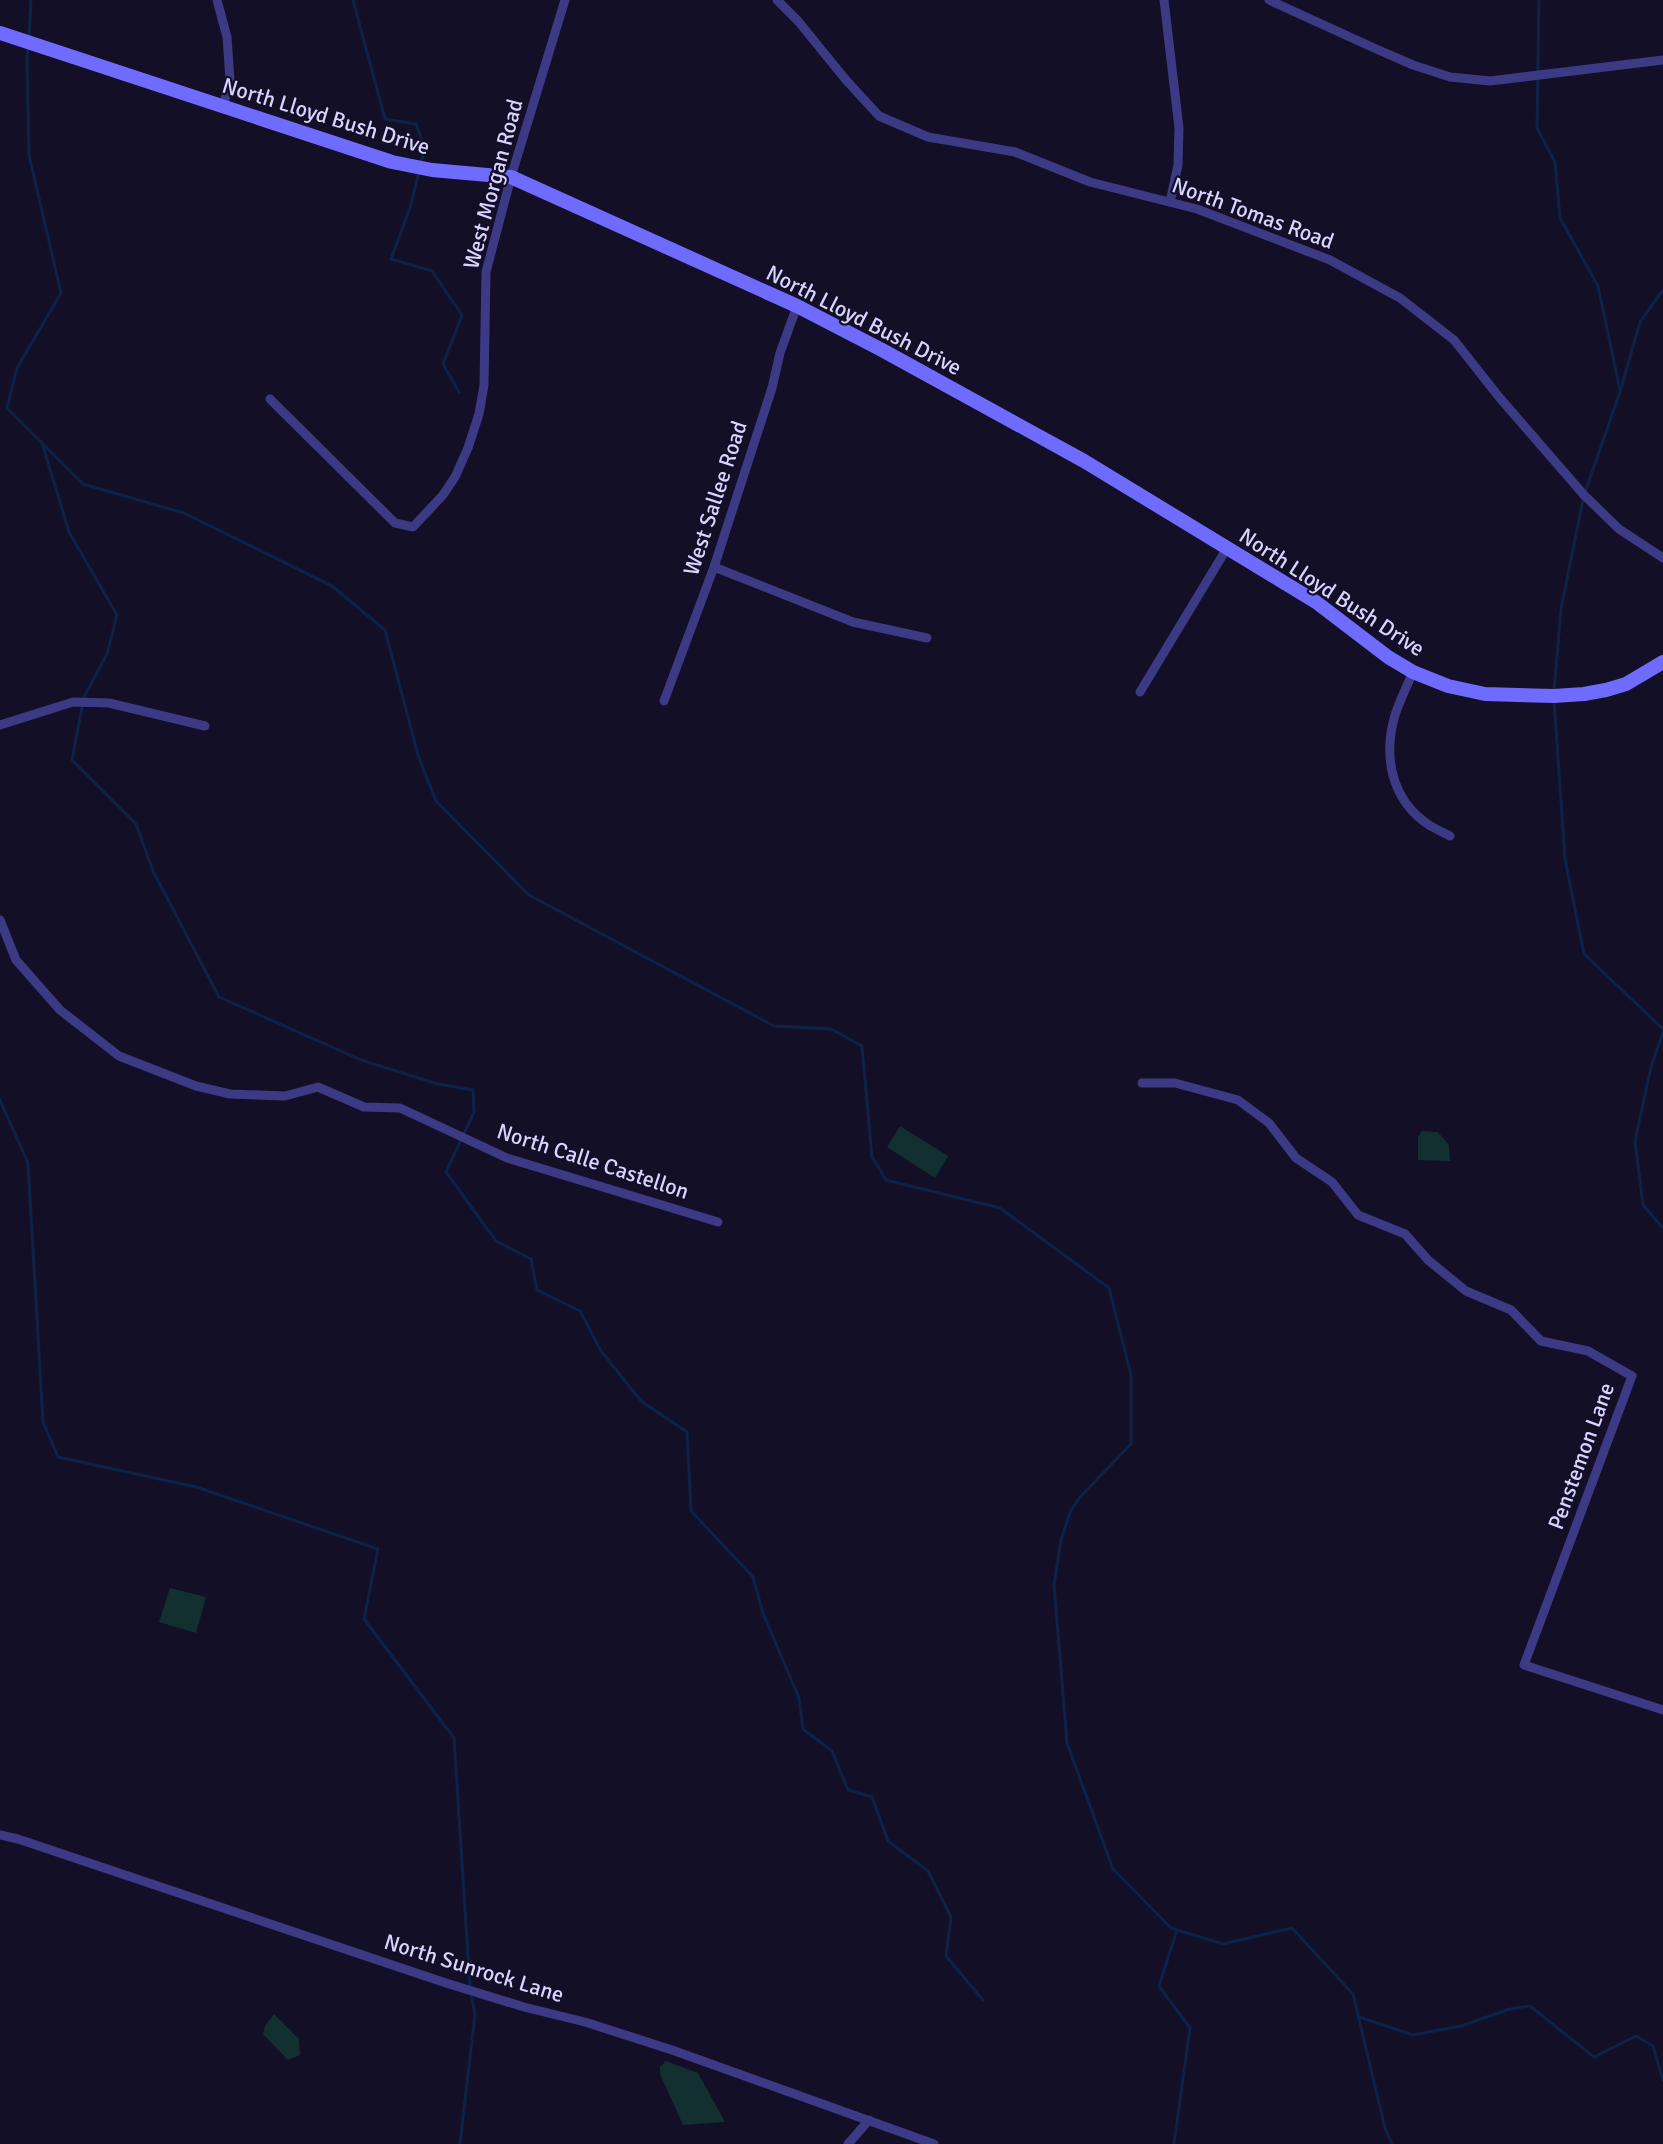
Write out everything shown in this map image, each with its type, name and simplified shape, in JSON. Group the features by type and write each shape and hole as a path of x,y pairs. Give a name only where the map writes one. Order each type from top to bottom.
{"street":[{"path":"217,0 227,37 230,80 223,107"},
{"name":"West Morgan Road","path":"270,399 395,523 413,527 443,495 455,477 468,448 479,414 484,385 486,272 565,0"},
{"name":"North Tomas Road","path":"777,0 798,21 879,116 928,137 1015,152 1090,182 1197,209 1329,260 1400,298 1454,340 1499,397 1584,495 1619,529 1663,558"},
{"path":"1164,0 1179,128 1178,165 1170,202"},
{"path":"1269,0 1393,57 1450,77 1490,81 1663,60"},
{"name":"North Lloyd Bush Drive","path":"0,33 392,162 432,170 512,177 797,306 882,350 1084,461 1316,602 1388,657 1413,672 1448,686 1485,694 1554,696 1584,694 1626,684 1663,662"},
{"name":"West Sallee Road","path":"664,701 714,567 772,387 780,353 797,306"},
{"path":"1140,692 1227,548"},
{"path":"714,567 853,622 927,638"},
{"path":"1413,672 1395,714 1389,747 1391,774 1401,796 1417,814 1429,825 1450,836"},
{"path":"0,725 73,702 100,702 205,726"},
{"name":"North Calle Castellon","path":"0,920 16,960 60,1010 119,1056 196,1086 230,1094 285,1096 318,1087 363,1107 400,1108 507,1158 718,1222"},
{"name":"Penstemon Lane","path":"1142,1083 1175,1083 1238,1100 1269,1123 1296,1158 1332,1182 1358,1215 1405,1234 1428,1260 1466,1291 1511,1310 1541,1341 1588,1351 1632,1376 1524,1665 1663,1710"},
{"name":"North Sunrock Lane","path":"0,1835 18,1839 446,1983 524,2007 585,2022 934,2144"},
{"path":"848,2144 869,2120"}],"green space":[{"path":"900,1126 948,1156 935,1178 887,1147"},
{"path":"1422,1131 1438,1132 1449,1145 1450,1161 1418,1160 1418,1137"},
{"path":"170,1588 206,1597 196,1633 159,1622"},
{"path":"274,2014 299,2039 300,2055 288,2060 263,2034 265,2026"},
{"path":"666,2061 698,2073 725,2122 683,2125 660,2074 660,2067"}],"waterway":[{"path":"29,39 31,0"},
{"path":"353,0 385,119 416,124 425,149 421,163"},
{"path":"1539,0 1537,128 1555,162 1560,218 1598,286 1620,390"},
{"path":"28,45 29,155 61,293 17,368 7,408 83,484 184,513 332,586 385,630 418,755 436,801 529,895 774,1026 831,1029 862,1046 872,1157 886,1180 1000,1208 1109,1288 1131,1375 1131,1444 1080,1497 1071,1510 1061,1540 1054,1585 1067,1743 1113,1869 1171,1928 1223,1944 1292,1928 1353,1994 1385,2128 1392,2144"},
{"path":"419,172 410,208 391,259 432,271 462,315 443,364 459,392"},
{"path":"1554,691 1561,609 1584,495 1620,392 1640,322 1663,290"},
{"path":"42,443 69,532 117,615 107,654 84,697 72,760 136,824 153,871 219,997 361,1060 438,1084 473,1090 474,1112 446,1172 496,1241 531,1259 537,1290 580,1311 601,1351 641,1401 687,1432 691,1511 753,1577 763,1613 799,1698 803,1729 832,1751 848,1790 872,1797 888,1841 928,1871 951,1917 946,1956 983,2000"},
{"path":"1554,701 1565,859 1584,954 1663,1029"},
{"path":"1663,1032 1651,1067 1635,1141 1643,1205 1663,1228"},
{"path":"0,1100 28,1163 43,1422 58,1457 196,1487 378,1549 364,1619 454,1738 470,1987"},
{"path":"1174,2144 1190,2028 1159,1986 1177,1930"},
{"path":"460,2144 475,2014 471,1994"},
{"path":"1359,2017 1413,2035 1461,2026 1510,2009 1530,2006 1594,2057 1636,2036 1653,2046 1663,2080"}]}
